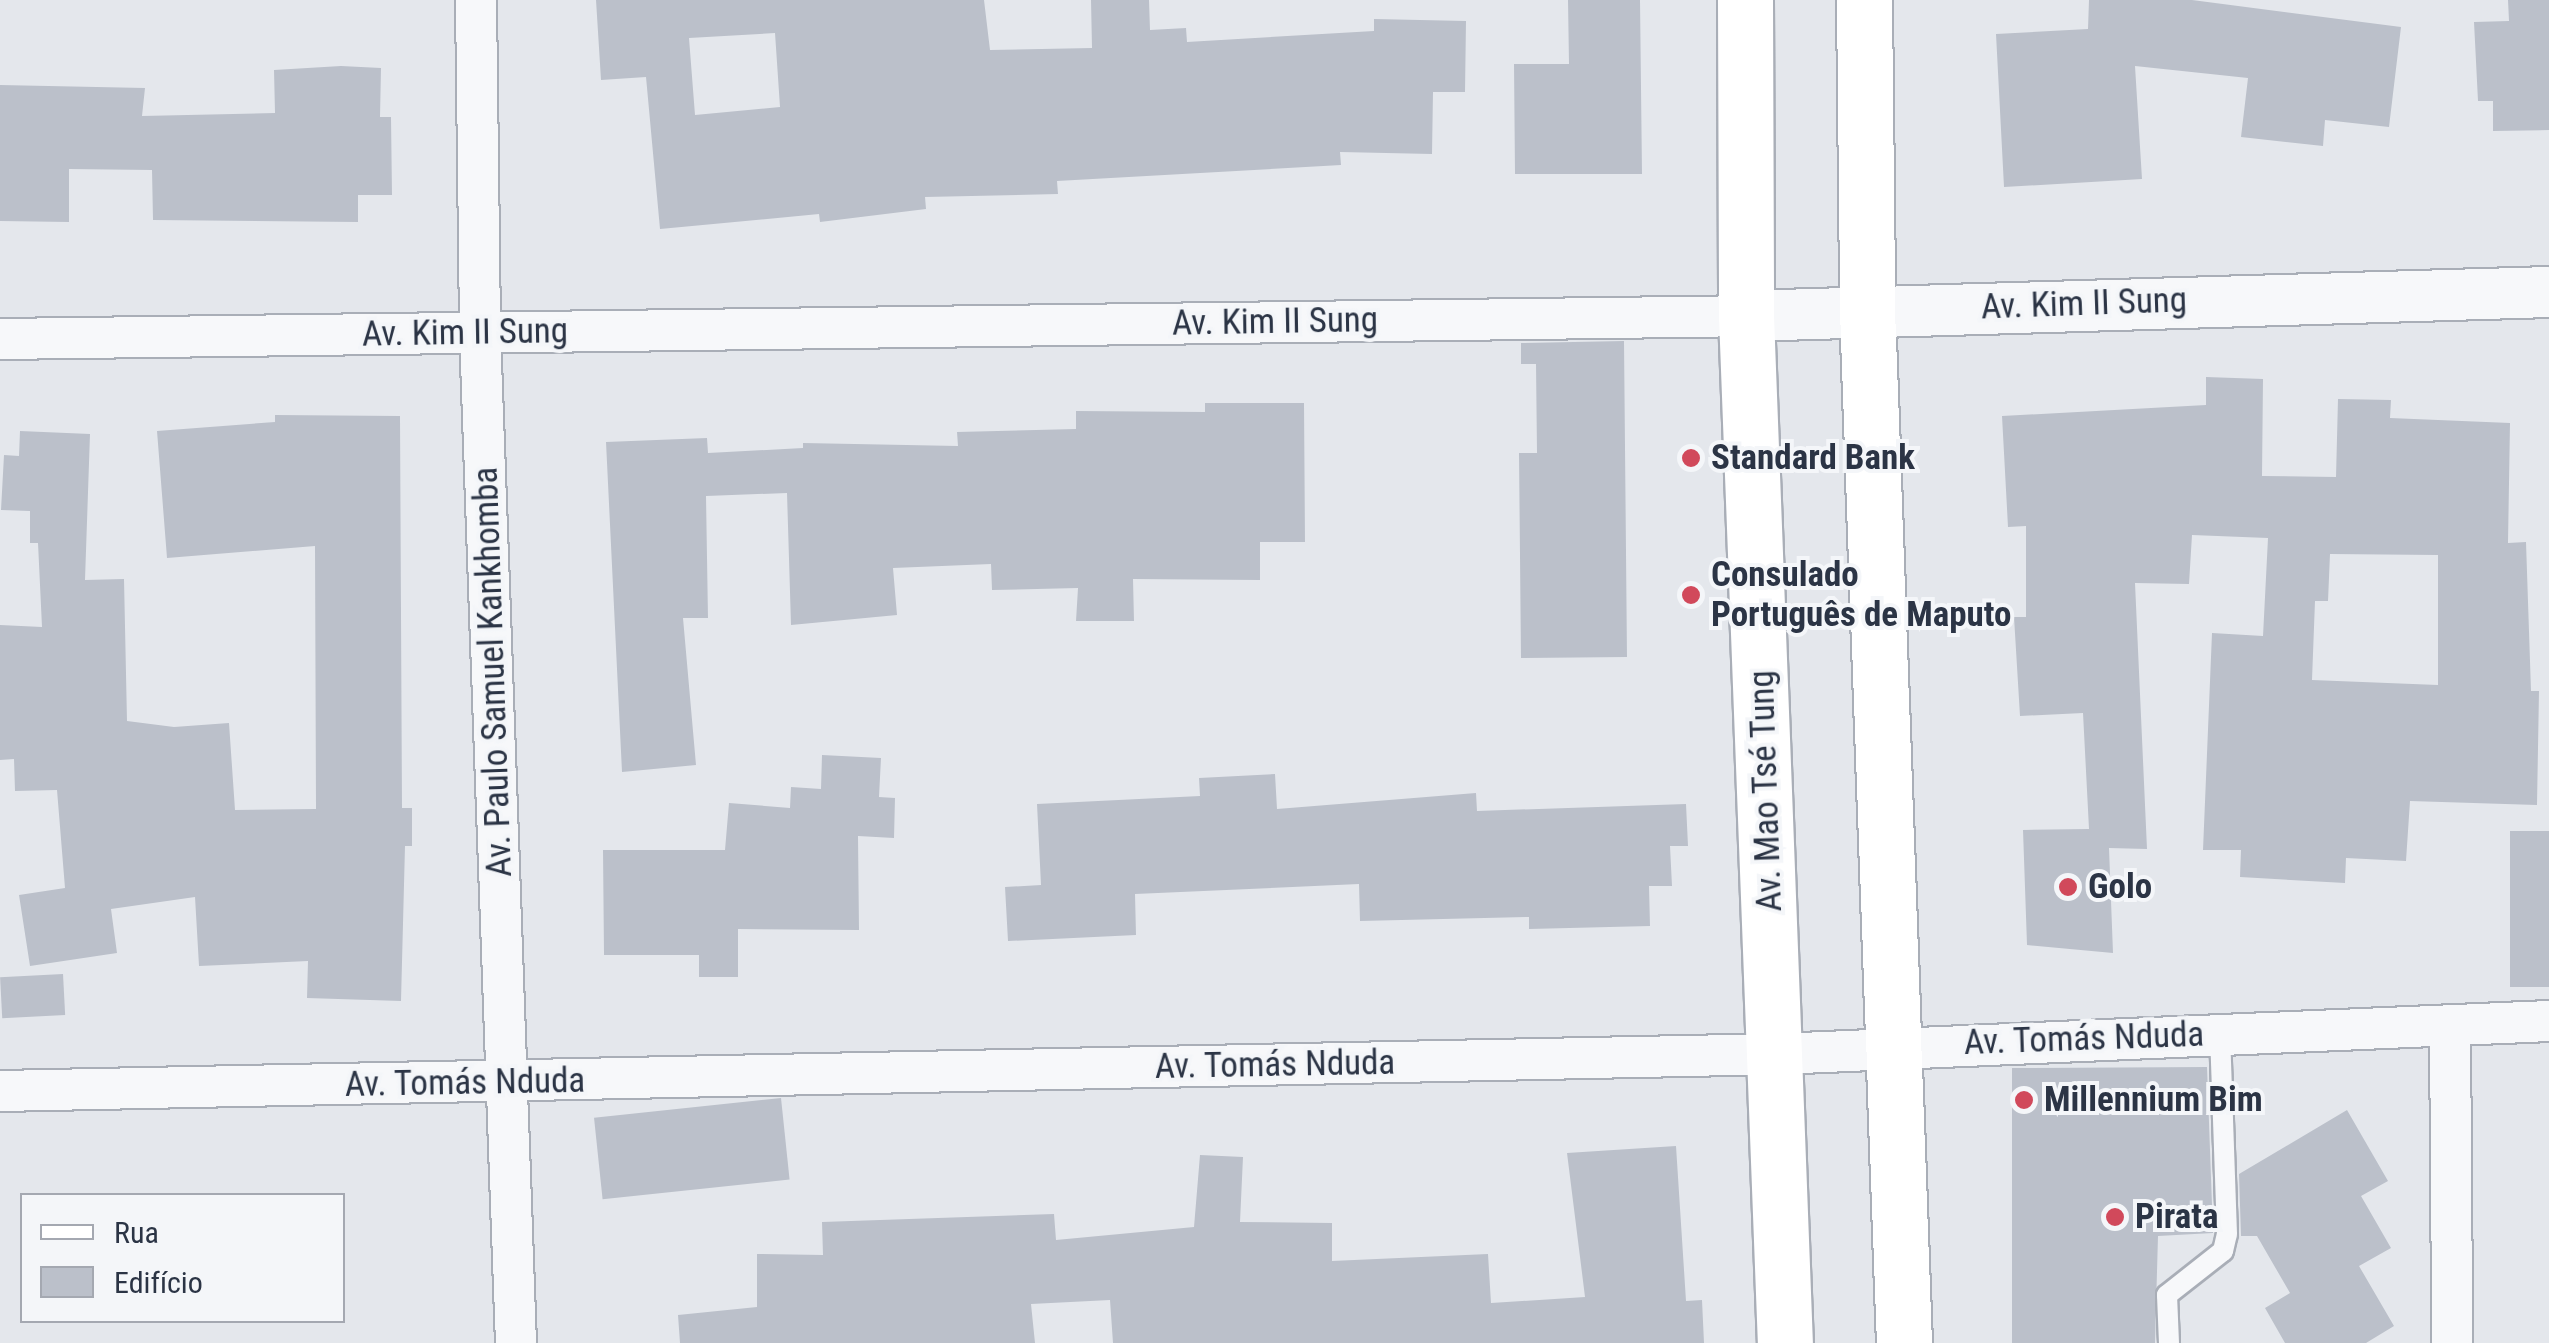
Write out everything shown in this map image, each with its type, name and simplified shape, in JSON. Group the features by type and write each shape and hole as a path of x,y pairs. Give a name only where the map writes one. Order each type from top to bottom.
{"main road":[{"name":"Av. Mao Tsé Tung","path":"1745,0 1746,316 1778,1054 1786,1343"},
{"path":"1864,0 1867,310 1890,1047 1904,1343"}],"street":[{"name":"Av. Paulo Samuel Kankhomba","path":"476,0 480,333 510,1083 516,1343"},
{"name":"Av. Kim II Sung","path":"0,339 1746,316 2549,292"},
{"name":"Av. Tomás Nduda","path":"0,1092 1778,1054 2549,1021"},
{"path":"2450,1025 2452,1343"}],"lane":[{"path":"2169,1343 2166,1295 2223,1251 2228,1234 2220,1034"}],"building":[{"path":"596,0 984,0 990,50 1092,48 1091,0 1149,0 1150,30 1186,28 1187,42 1374,31 1374,19 1466,21 1465,92 1433,92 1432,154 1340,152 1341,165 1057,181 1058,194 925,197 926,209 820,222 819,214 660,229 646,77 601,80","holes":["775,33 780,107 695,115 689,38"]},
{"path":"1568,0 1640,0 1642,174 1515,174 1514,64 1569,64"},
{"path":"2089,0 2192,0 2401,27 2389,127 2325,120 2323,146 2241,137 2248,78 2135,66 2142,179 2004,187 1996,34 2088,29"},
{"path":"2508,0 2549,0 2549,130 2493,131 2493,101 2478,101 2474,22 2509,21"},
{"path":"381,68 380,117 391,117 392,195 358,195 358,222 153,220 152,170 69,169 69,222 0,221 0,85 145,88 142,116 275,113 274,70"},
{"path":"1624,341 1627,657 1521,658 1519,453 1537,453 1536,364 1521,364 1521,343"},
{"path":"2206,377 2263,379 2262,476 2336,477 2338,399 2391,400 2390,418 2510,423 2508,543 2526,542 2531,691 2539,691 2537,805 2410,801 2406,861 2346,858 2345,883 2240,877 2241,850 2203,850 2212,633 2263,636 2268,538 2192,535 2189,584 2135,583 2147,849 2109,848 2113,953 2027,945 2023,830 2089,829 2083,713 2020,716 2014,617 2026,617 2026,526 2008,527 2002,416 2206,405","holes":["2330,554 2438,555 2438,685 2312,680 2315,601 2328,601"]},
{"path":"1205,403 1304,403 1305,542 1260,542 1260,580 1133,579 1134,621 1076,621 1078,588 992,590 991,564 893,568 897,615 791,625 787,493 706,496 708,618 683,618 696,765 622,772 606,442 707,438 708,453 803,448 803,443 958,446 957,432 1076,429 1076,411 1205,412"},
{"path":"275,415 400,416 402,808 412,808 412,846 405,846 401,1001 307,998 308,961 199,966 195,897 111,909 117,953 30,966 19,895 65,888 57,790 15,791 14,759 0,760 0,625 42,627 38,543 30,543 30,511 1,510 4,455 19,456 20,431 90,434 85,580 124,579 127,721 174,727 229,723 235,810 316,809 315,546 167,558 157,431 275,422"},
{"path":"822,755 881,758 879,797 895,798 894,838 858,836 859,930 738,929 738,977 699,977 699,955 604,955 603,850 725,850 729,803 790,808 791,787 821,789"},
{"path":"1275,774 1277,809 1476,793 1477,811 1686,804 1688,846 1670,846 1672,886 1649,886 1650,926 1529,929 1529,917 1360,921 1359,884 1135,894 1136,935 1008,941 1005,887 1041,885 1037,804 1200,796 1199,778"},
{"path":"2510,831 2549,831 2549,987 2510,987"},
{"path":"63,974 65,1015 2,1018 0,977"},
{"name":"Pirata","path":"2207,1067 2213,1233 2158,1236 2155,1343 2012,1343 2012,1068"},
{"path":"781,1098 790,1180 603,1199 594,1118"},
{"path":"2347,1110 2388,1181 2361,1196 2391,1248 2359,1266 2394,1326 2366,1343 2285,1343 2265,1308 2290,1293 2257,1236 2241,1236 2239,1174"},
{"path":"1676,1146 1686,1301 1702,1300 1704,1343 1113,1343 1110,1300 1031,1304 1035,1343 680,1343 678,1315 757,1307 757,1254 823,1255 822,1222 1054,1214 1056,1240 1194,1227 1200,1155 1243,1157 1240,1222 1332,1223 1332,1261 1488,1254 1491,1303 1585,1297 1567,1153"}],"place":[{"name":"Standard Bank","path":"1691,458"},
{"name":"Consulado Português de Maputo","path":"1691,595"},
{"name":"Golo","path":"2068,887"},
{"name":"Millennium Bim","path":"2024,1100"},
{"name":"Pirata","path":"2115,1217"}]}
